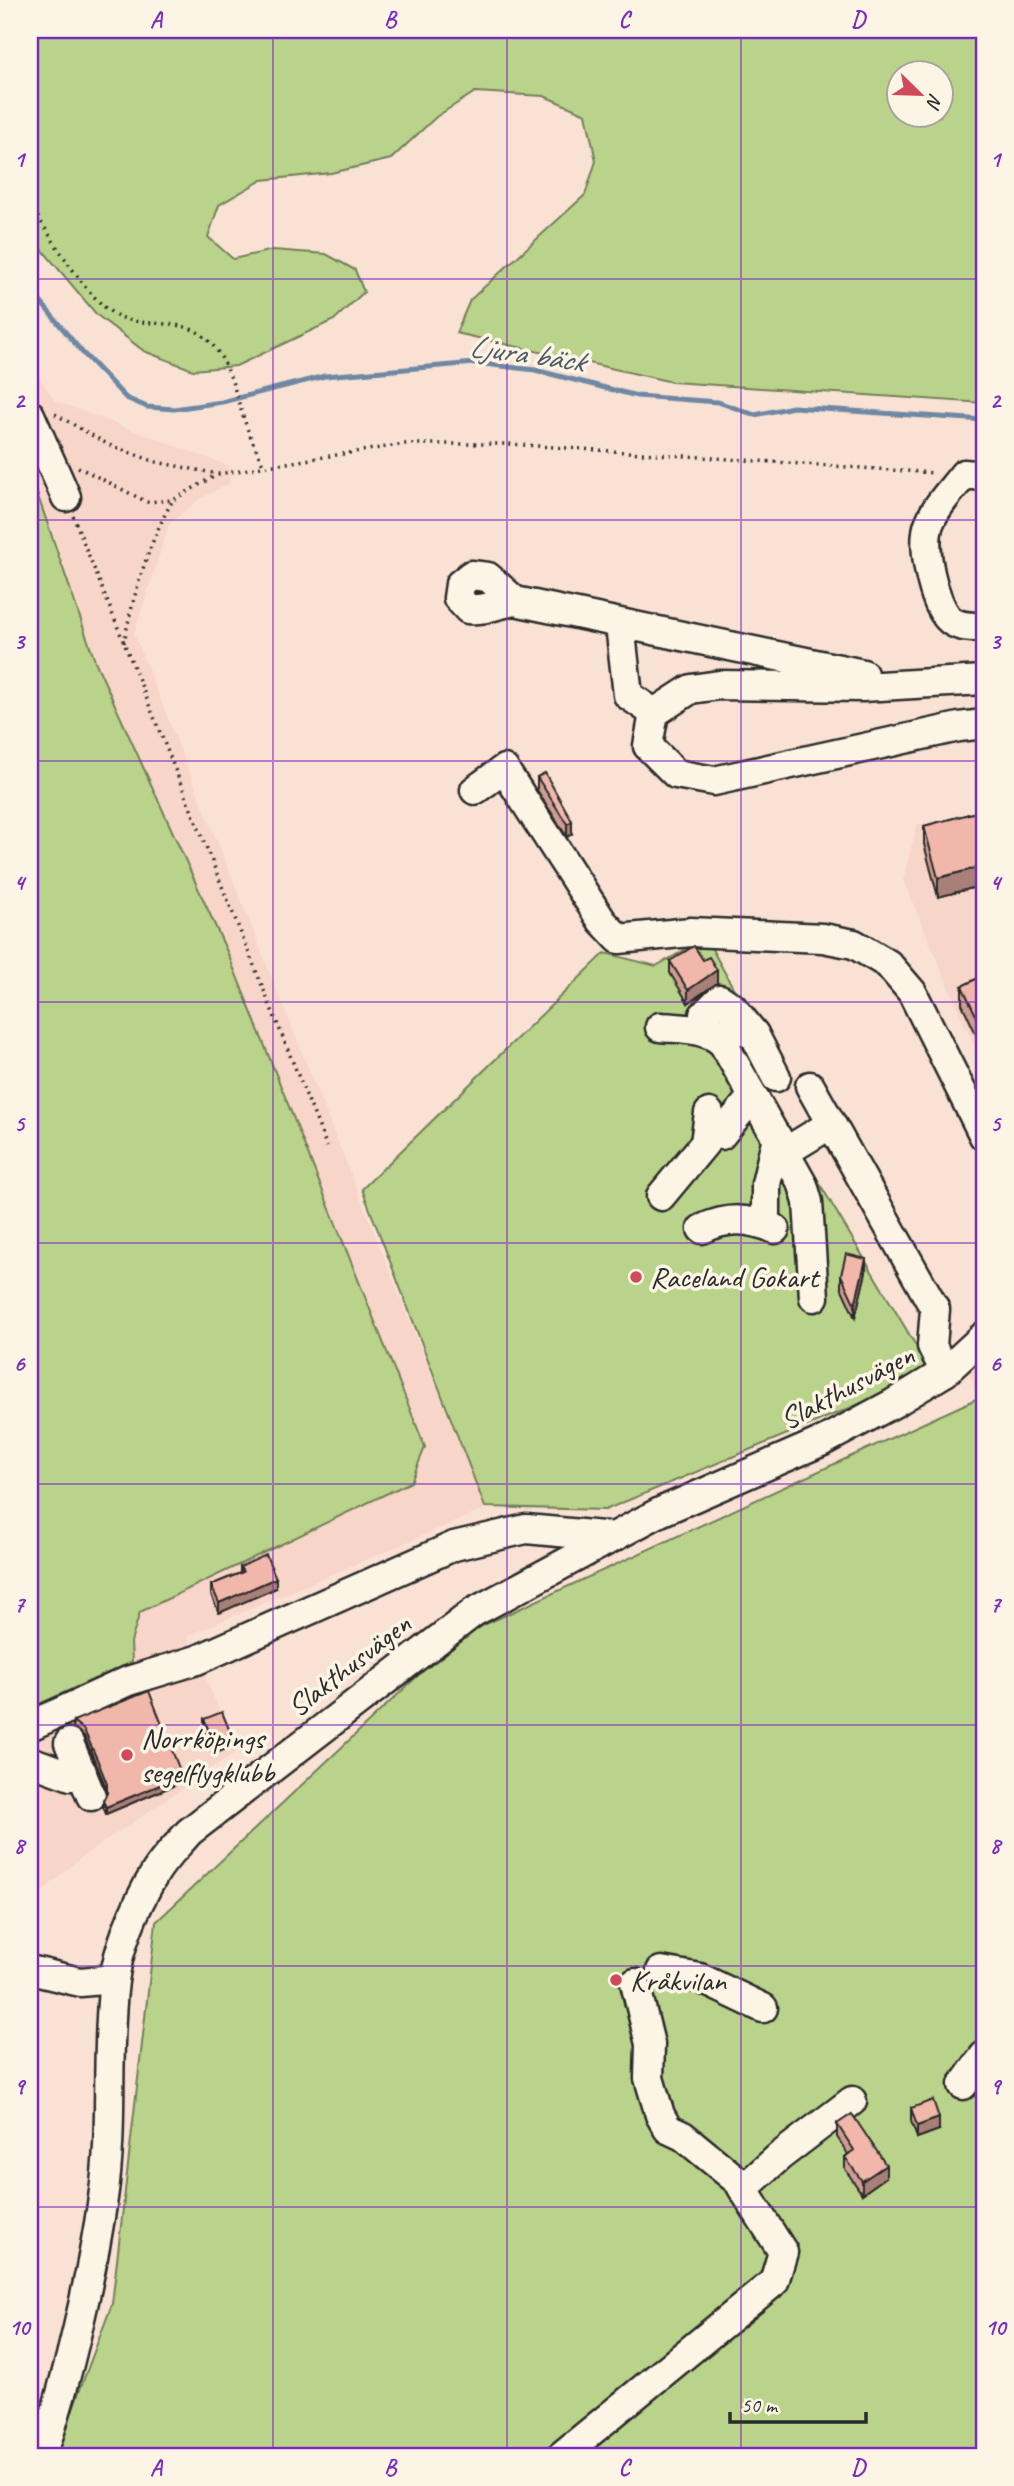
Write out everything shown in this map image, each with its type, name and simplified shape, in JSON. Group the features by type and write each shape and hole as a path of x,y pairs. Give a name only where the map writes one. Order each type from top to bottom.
{"street":[{"path":"39,412 66,497"},
{"path":"974,475 936,509 924,545 927,565 948,618 964,627 984,627"},
{"path":"515,601 852,673 975,683"},
{"path":"620,625 628,695 654,713"},
{"path":"975,683 862,687 719,685 691,689 654,713 648,746 676,774 714,781 959,727 984,724"},
{"path":"474,801 504,769 602,921 618,939 691,932 823,938 854,944 888,964 912,992 984,1136"},
{"path":"660,1027 709,1032 736,1029 754,1034 776,1077"},
{"path":"709,1032 723,1043 803,1185 808,1202 814,1297"},
{"path":"810,1086 935,1309 932,1346 945,1372"},
{"path":"661,1196 705,1143 715,1124 753,1096"},
{"path":"702,1229 719,1221 751,1219 765,1204 785,1151 831,1124"},
{"name":"Slakthusvägen","path":"42,2456 55,2416 103,2200 110,2136 109,2061 114,1979 132,1917 156,1870 189,1832 474,1612 660,1512 823,1441 945,1372 984,1336"},
{"path":"30,1726 128,1681 197,1660 454,1546 526,1529 614,1537"},
{"path":"30,1761 87,1784 69,1743"},
{"path":"30,1970 80,1982 114,1979"},
{"path":"661,1971 700,1978 763,2008"},
{"path":"561,2456 774,2282 783,2252 739,2182 683,2136 668,2129 660,2115 649,2078 650,2044 635,1983"},
{"path":"963,2085 984,2056"},
{"path":"743,2189 780,2155 852,2101"}],"path":[{"path":"30,205 91,292 115,315 139,322 170,324 197,331 219,352 264,467"},
{"path":"39,412 109,445 156,462 218,474 405,444 509,444 974,475"},
{"path":"71,462 121,491 147,502 173,500 218,474"},
{"path":"66,497 327,1147"},
{"path":"124,646 130,610 159,524 173,500"}],"shaded area":[{"path":"30,363 55,401 229,466 230,483 198,500 169,524 134,634 485,1509 187,1636 237,1751 79,1859 30,1902"},
{"path":"984,810 984,1069 903,880 917,825"},
{"path":"984,1352 984,1407 976,1399 969,1369"}],"green space":[{"path":"30,30 984,30 984,403 672,382 456,333 470,300 585,195 596,161 586,114 544,96 475,92 436,117 391,159 331,173 262,180 219,205 208,237 233,259 273,250 326,254 355,270 364,292 334,320 236,366 193,370 144,351 97,315 30,235"},
{"path":"30,473 95,661 228,954 425,1447 411,1482 140,1612 131,1642 132,1662 30,1708"},
{"name":"Raceland Gokart","path":"706,938 762,1041 770,1100 928,1366 905,1385 605,1510 485,1507 362,1189 605,953 656,966"},
{"name":"Kråkvilan","path":"976,1399 984,1408 984,2456 55,2456 112,2304 156,1922 460,1636"}],"building":[{"path":"545,773 572,821 567,824 537,777"},
{"path":"984,810 984,866 938,878 924,826"},
{"path":"694,946 703,960 709,957 717,970 688,990 670,961"},
{"path":"984,975 984,1032 962,986"},
{"path":"846,1254 866,1259 855,1305 841,1275"},
{"path":"266,1555 276,1578 219,1603 211,1585 243,1572 240,1567"},
{"name":"Norrköpings segelflygklubb","path":"149,1691 182,1776 106,1807 103,1801 107,1784 84,1730 73,1721"},
{"path":"222,1712 231,1734 213,1741 204,1719"},
{"path":"933,2100 939,2118 917,2126 911,2108"},
{"path":"852,2114 886,2165 862,2181 845,2157 854,2150 837,2124"}],"waterway":[{"name":"Ljura bäck","path":"30,289 82,352 126,398 147,407 174,409 222,402 325,376 475,363 535,370 637,396 718,402 755,415 793,407 984,420"}],"place":[{"name":"Raceland Gokart","path":"636,1277"},
{"name":"Norrköpings segelflygklubb","path":"127,1755"},
{"name":"Kråkvilan","path":"616,1980"}]}
